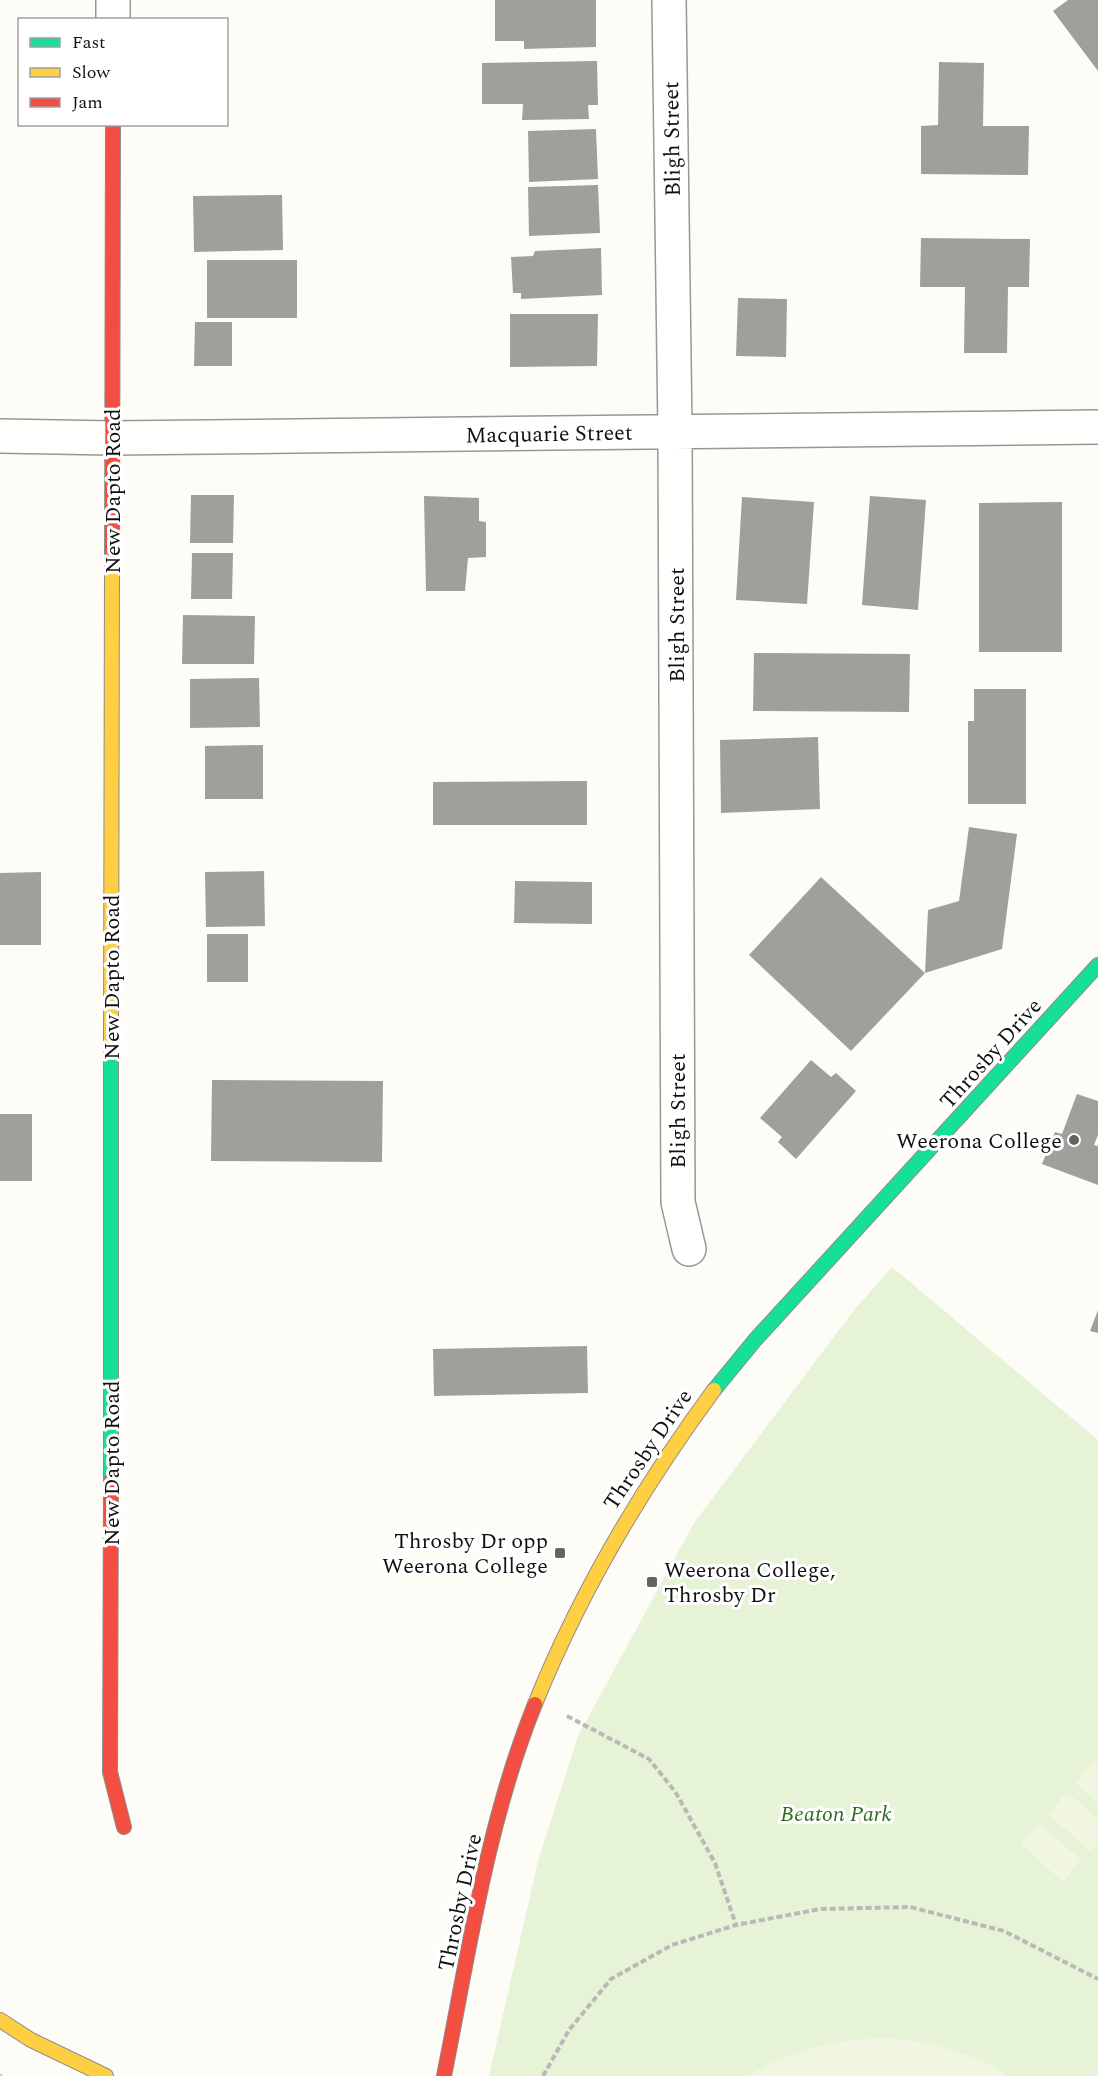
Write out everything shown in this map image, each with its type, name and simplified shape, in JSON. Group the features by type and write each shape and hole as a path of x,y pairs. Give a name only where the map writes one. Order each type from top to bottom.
{"street":[{"path":"113,0 113,18"},
{"name":"Bligh Street","path":"669,0 675,431 678,1202 689,1250"},
{"name":"New Dapto Road","path":"113,126 110,1772 124,1827"},
{"name":"Macquarie Street","path":"0,436 112,438 1098,428"},
{"name":"Throsby Drive","path":"444,2076 492,1847 510,1775 568,1624 601,1559 641,1491 716,1387 755,1340 1098,965"},
{"path":"0,2020 31,2040 106,2076"}],"path":[{"path":"537,1701 649,1759 676,1793 715,1863 736,1925"},
{"path":"543,2076 569,2030 611,1979 672,1945 736,1925 820,1909 910,1907 1004,1931 1098,1979"}],"green space":[{"name":"Beaton Park","path":"892,1267 1098,1440 1098,2076 489,2076 538,1861 578,1736 694,1523 854,1310"},
{"path":"1093,1762 1098,1766 1098,1803 1075,1783"},
{"path":"1067,1792 1098,1819 1098,1842 1090,1851 1048,1814"},
{"path":"1039,1823 1081,1860 1063,1882 1021,1844"},
{"path":"890,2038 951,2050 980,2061 1008,2076 748,2076 782,2059 816,2047"}],"building":[{"path":"495,0 596,0 596,47 524,49 524,41 495,41"},
{"path":"1068,0 1098,0 1098,71 1053,11"},
{"path":"597,61 598,105 588,105 589,119 522,120 523,104 482,104 482,63"},
{"path":"939,62 984,63 983,126 1029,126 1028,175 921,174 921,126 938,125"},
{"path":"596,129 598,179 529,182 528,131"},
{"path":"598,185 600,233 529,236 528,187"},
{"path":"282,195 283,250 194,252 193,196"},
{"path":"921,238 1030,239 1029,287 1008,287 1007,353 964,353 965,287 920,287"},
{"path":"601,248 602,295 521,299 521,293 513,293 511,257 533,256 535,251"},
{"path":"207,260 297,260 297,318 207,318"},
{"path":"738,298 787,299 786,357 736,356"},
{"path":"510,314 598,314 597,366 510,367"},
{"path":"195,322 232,322 232,366 194,366"},
{"path":"191,495 234,495 233,543 190,543"},
{"path":"424,496 479,498 479,521 486,522 486,557 468,558 465,591 426,591"},
{"path":"870,496 926,500 918,610 862,605"},
{"path":"742,497 814,502 807,604 736,600"},
{"path":"1062,502 1062,652 979,652 979,503"},
{"path":"192,553 233,553 232,599 191,599"},
{"path":"183,615 255,616 254,664 182,664"},
{"path":"754,653 910,654 909,712 753,711"},
{"path":"259,678 260,727 190,728 190,679"},
{"path":"974,689 1026,689 1026,804 968,804 968,721 974,721"},
{"path":"818,737 820,809 721,813 720,740"},
{"path":"263,745 263,799 205,799 205,746"},
{"path":"587,781 587,825 433,825 433,782"},
{"path":"969,827 1017,834 1002,949 925,973 928,910 959,901"},
{"path":"264,871 265,926 206,927 205,872"},
{"path":"41,872 41,945 0,945 0,873"},
{"path":"821,877 925,973 851,1051 749,955"},
{"path":"515,881 592,882 592,924 514,923"},
{"path":"207,934 248,934 248,982 207,982"},
{"path":"811,1060 831,1077 836,1073 856,1091 796,1159 778,1142 782,1137 760,1118"},
{"path":"212,1080 383,1081 382,1162 211,1161"},
{"name":"Weerona College","path":"1077,1094 1098,1101 1098,1135 1094,1145 1098,1146 1098,1185 1042,1164 1055,1132 1062,1134"},
{"path":"0,1114 32,1114 32,1181 0,1181"},
{"path":"1098,1310 1098,1333 1090,1331"},
{"path":"587,1346 588,1393 434,1396 433,1349"}],"traffic: fast":[{"path":"714,1390 755,1340 1098,965"},
{"path":"111,1042 111,1480"}],"traffic: slow":[{"path":"111,1042 112,565"},
{"path":"535,1704 572,1621 614,1541 687,1427 714,1390"},
{"path":"0,2020 31,2040 106,2076"}],"traffic: jam":[{"path":"112,565 113,126"},
{"path":"111,1480 110,1772 124,1827"},
{"path":"444,2076 492,1841 518,1749 535,1704"}],"place":[{"name":"Weerona College","path":"1074,1140"},
{"name":"Throsby Dr opp Weerona College","path":"560,1553"},
{"name":"Weerona College, Throsby Dr","path":"652,1582"}]}
